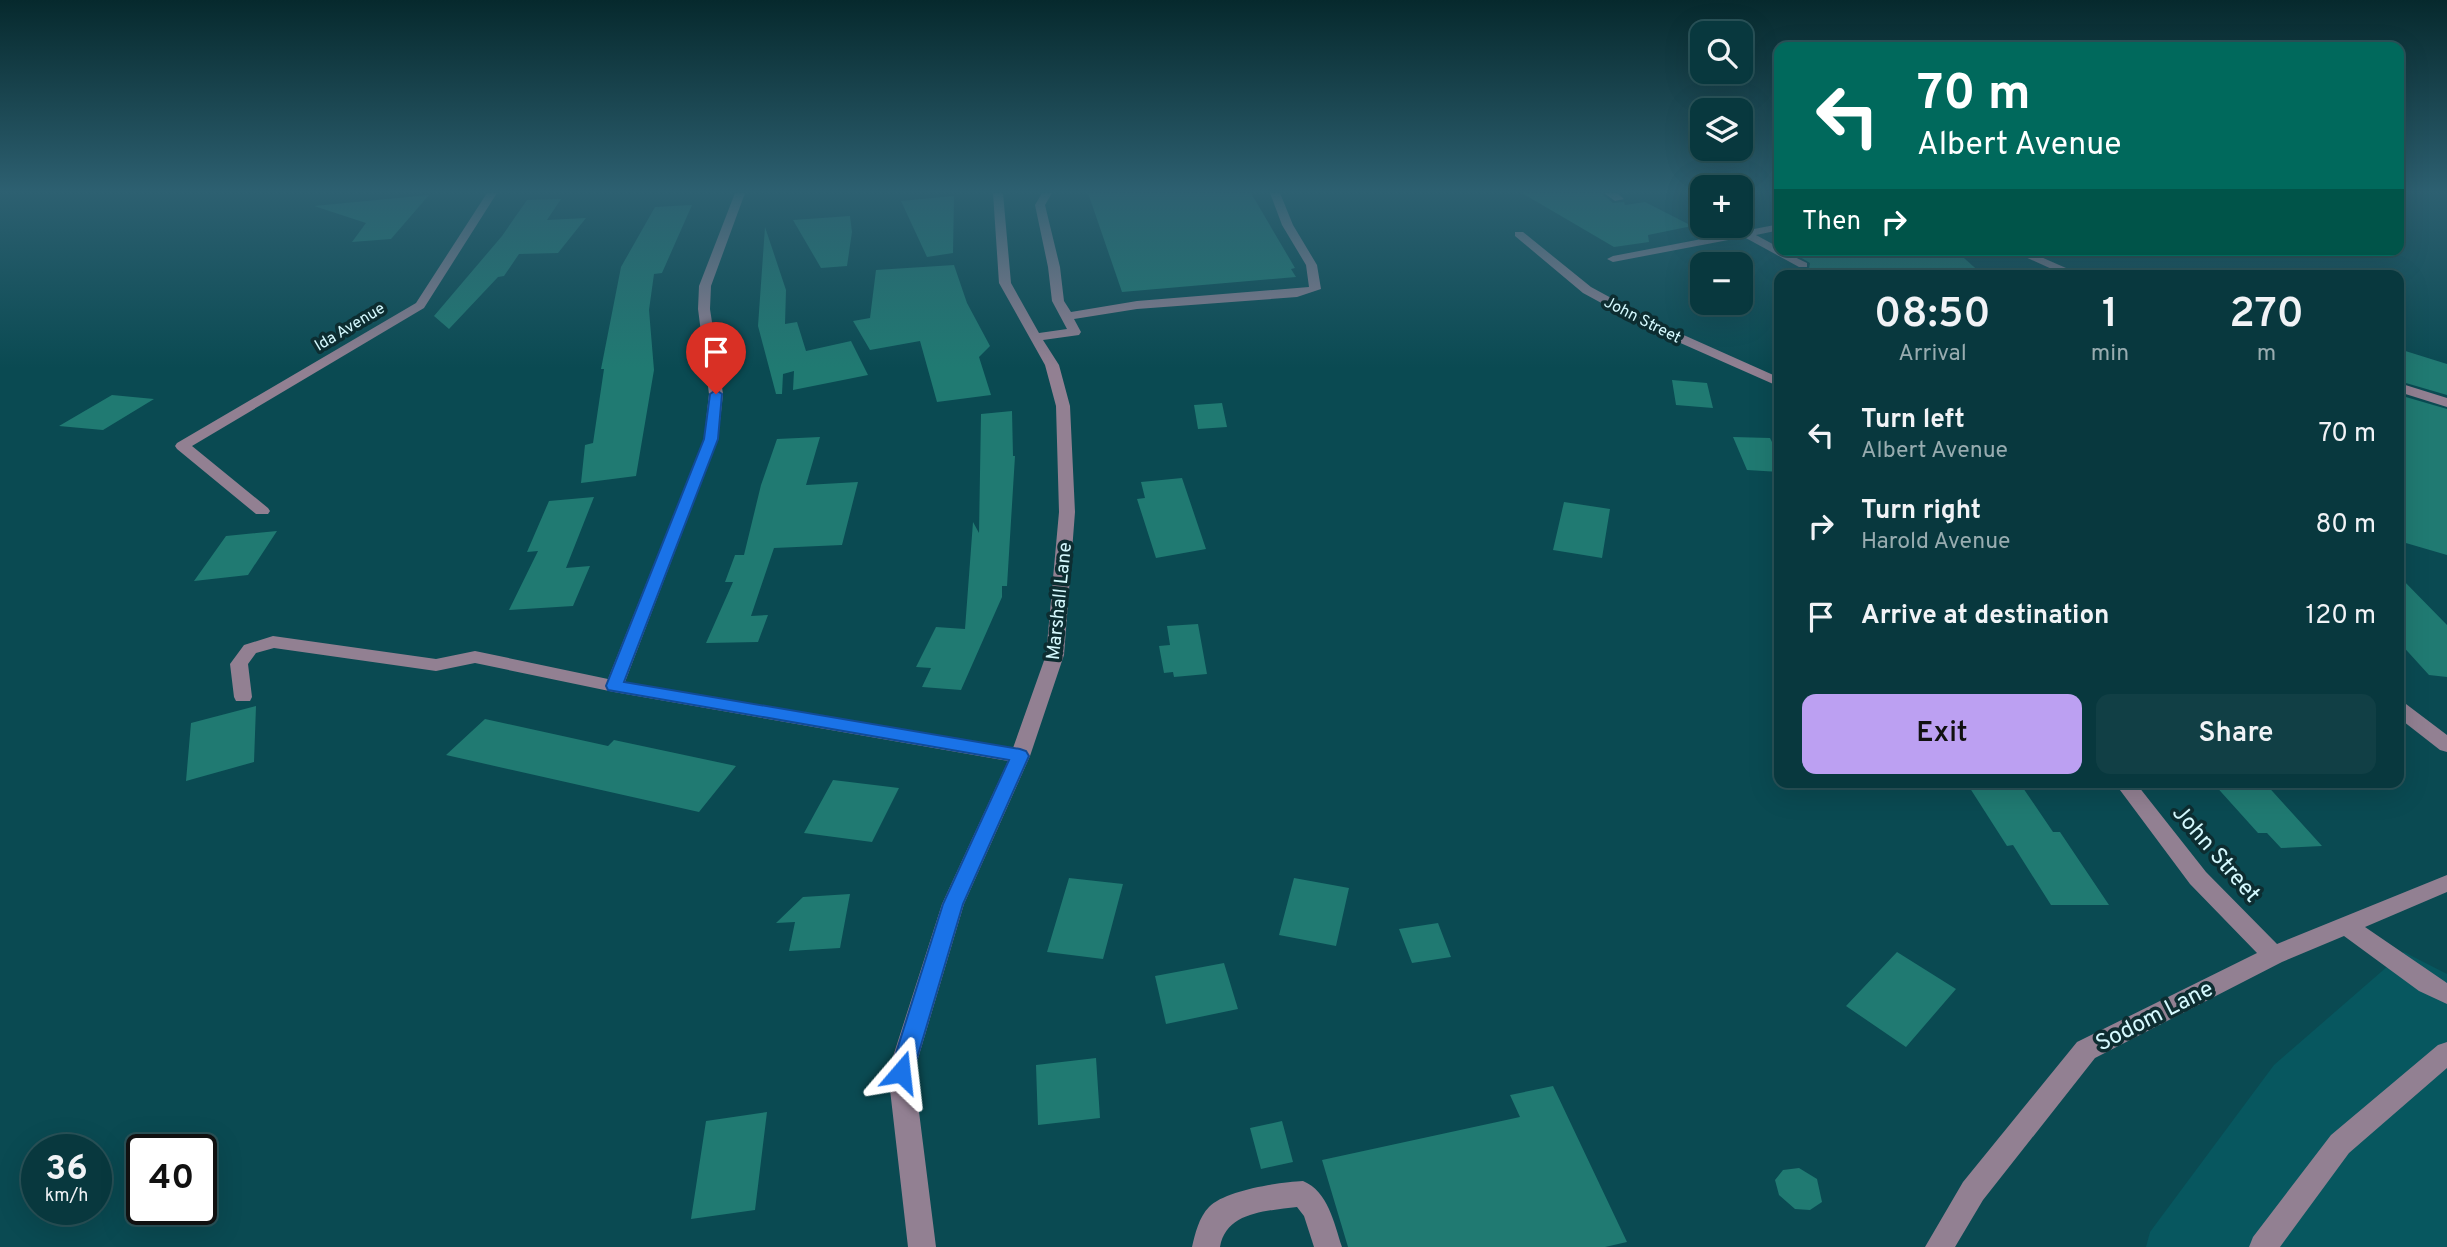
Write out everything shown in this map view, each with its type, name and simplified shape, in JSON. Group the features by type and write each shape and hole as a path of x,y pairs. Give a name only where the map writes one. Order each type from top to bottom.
{"street":[{"name":"Ida Avenue","path":"262,511 182,446 420,305 455,251"},
{"path":"614,686 711,439 716,394 704,309 705,286 718,251"},
{"name":"Marshall Lane","path":"922,1247 901,1072 953,904 1020,756 1055,655 1067,512 1063,406 1052,365 1005,283 1003,251"},
{"path":"1034,337 1075,332 1058,301 1050,251"},
{"path":"1067,316 1137,305 1297,293 1315,289 1317,279 1304,251"},
{"name":"John Street","path":"1540,251 1587,290 1655,327 1774,380"},
{"path":"1613,259 1653,251"},
{"path":"1786,256 1802,265"},
{"path":"2030,256 2064,270"},
{"path":"2404,389 2447,403"},
{"path":"243,697 239,664 250,649 273,642 436,665 475,657 614,686 1020,756"},
{"path":"2404,712 2447,745"},
{"name":"John Street","path":"2129,788 2198,878 2274,955"},
{"name":"Sodom Lane","path":"1940,1247 1973,1191 2086,1050 2274,955 2447,883"},
{"path":"2347,926 2427,984 2447,994"},
{"path":"2263,1247 2340,1144 2447,1052"},
{"path":"1206,1247 1209,1230 1222,1212 1289,1193 1303,1194 1315,1209 1328,1247"}],"shaded area":[{"path":"2404,952 2447,974 2447,1247 2146,1247 2150,1232 2274,1065"}],"building":[{"path":"489,251 559,251 519,254 504,276 498,277 449,329 434,316"},
{"path":"630,251 672,251 662,273 654,274 649,310 654,370 636,476 581,483 585,445 593,443 604,369 601,369 621,267"},
{"path":"763,251 773,251 786,290 785,324 797,322 806,351 851,341 868,375 793,390 794,371 783,374 782,394 776,394 758,326"},
{"path":"811,251 849,251 847,266 821,268"},
{"path":"924,251 953,251 953,253 927,257"},
{"path":"1108,251 1285,251 1295,268 1291,269 1296,277 1122,292"},
{"path":"1962,256 1977,270 1800,270 1809,269 1810,263 1800,257"},
{"path":"954,265 967,303 990,346 979,357 991,395 937,402 920,341 870,350 853,321 870,318 876,270"},
{"path":"2404,351 2447,364 2447,395 2404,382"},
{"path":"1672,380 1707,383 1713,408 1676,405"},
{"path":"112,395 154,399 103,430 59,426"},
{"path":"2404,396 2447,409 2447,555 2404,542"},
{"path":"1222,403 1227,427 1198,429 1194,405"},
{"path":"1012,411 1015,456 1007,586 1002,586 1002,597 961,690 922,687 931,668 916,667 936,627 965,629 973,522 979,533 981,414"},
{"path":"820,437 806,485 858,482 842,545 774,548 751,616 768,615 758,642 706,643 733,582 725,582 735,555 744,555 761,485 777,439"},
{"path":"1733,437 1770,438 1774,446 1774,472 1747,470"},
{"path":"1182,478 1206,549 1156,558 1137,499 1145,498 1141,482"},
{"path":"594,497 566,568 590,566 573,606 509,610 538,551 527,552 549,501"},
{"path":"1564,502 1610,509 1602,558 1553,550"},
{"path":"277,531 248,575 194,581 226,536"},
{"path":"2404,581 2447,625 2447,677 2429,675 2404,648"},
{"path":"1198,624 1207,674 1174,677 1173,672 1164,673 1159,646 1170,645 1167,626"},
{"path":"256,706 254,762 186,781 191,723"},
{"path":"485,719 608,746 614,740 736,766 699,812 446,755"},
{"path":"833,780 899,788 872,842 804,833"},
{"path":"1970,788 2023,788 2053,832 2060,832 2109,905 2051,905 2013,845 2007,846"},
{"path":"2218,788 2269,788 2322,846 2281,848 2267,833 2258,833"},
{"path":"1069,878 1123,884 1103,959 1047,952"},
{"path":"1294,878 1349,888 1336,946 1279,935"},
{"path":"850,894 840,948 789,951 795,922 776,923 803,897"},
{"path":"1438,923 1451,957 1412,963 1399,929"},
{"path":"1897,952 1956,989 1906,1047 1846,1006"},
{"path":"1224,963 1238,1009 1166,1024 1155,976"},
{"path":"1096,1058 1100,1118 1038,1125 1036,1065"},
{"path":"1553,1086 1627,1242 1605,1247 1348,1247 1322,1160 1520,1117 1510,1095"},
{"path":"767,1112 755,1210 691,1219 706,1121"},
{"path":"1282,1121 1293,1162 1261,1169 1250,1128"},
{"path":"1799,1168 1817,1179 1822,1202 1810,1210 1795,1209 1779,1195 1775,1180 1783,1170"}],"route":[{"path":"716,394 711,439 614,686 1020,756 953,904 901,1072"}]}
